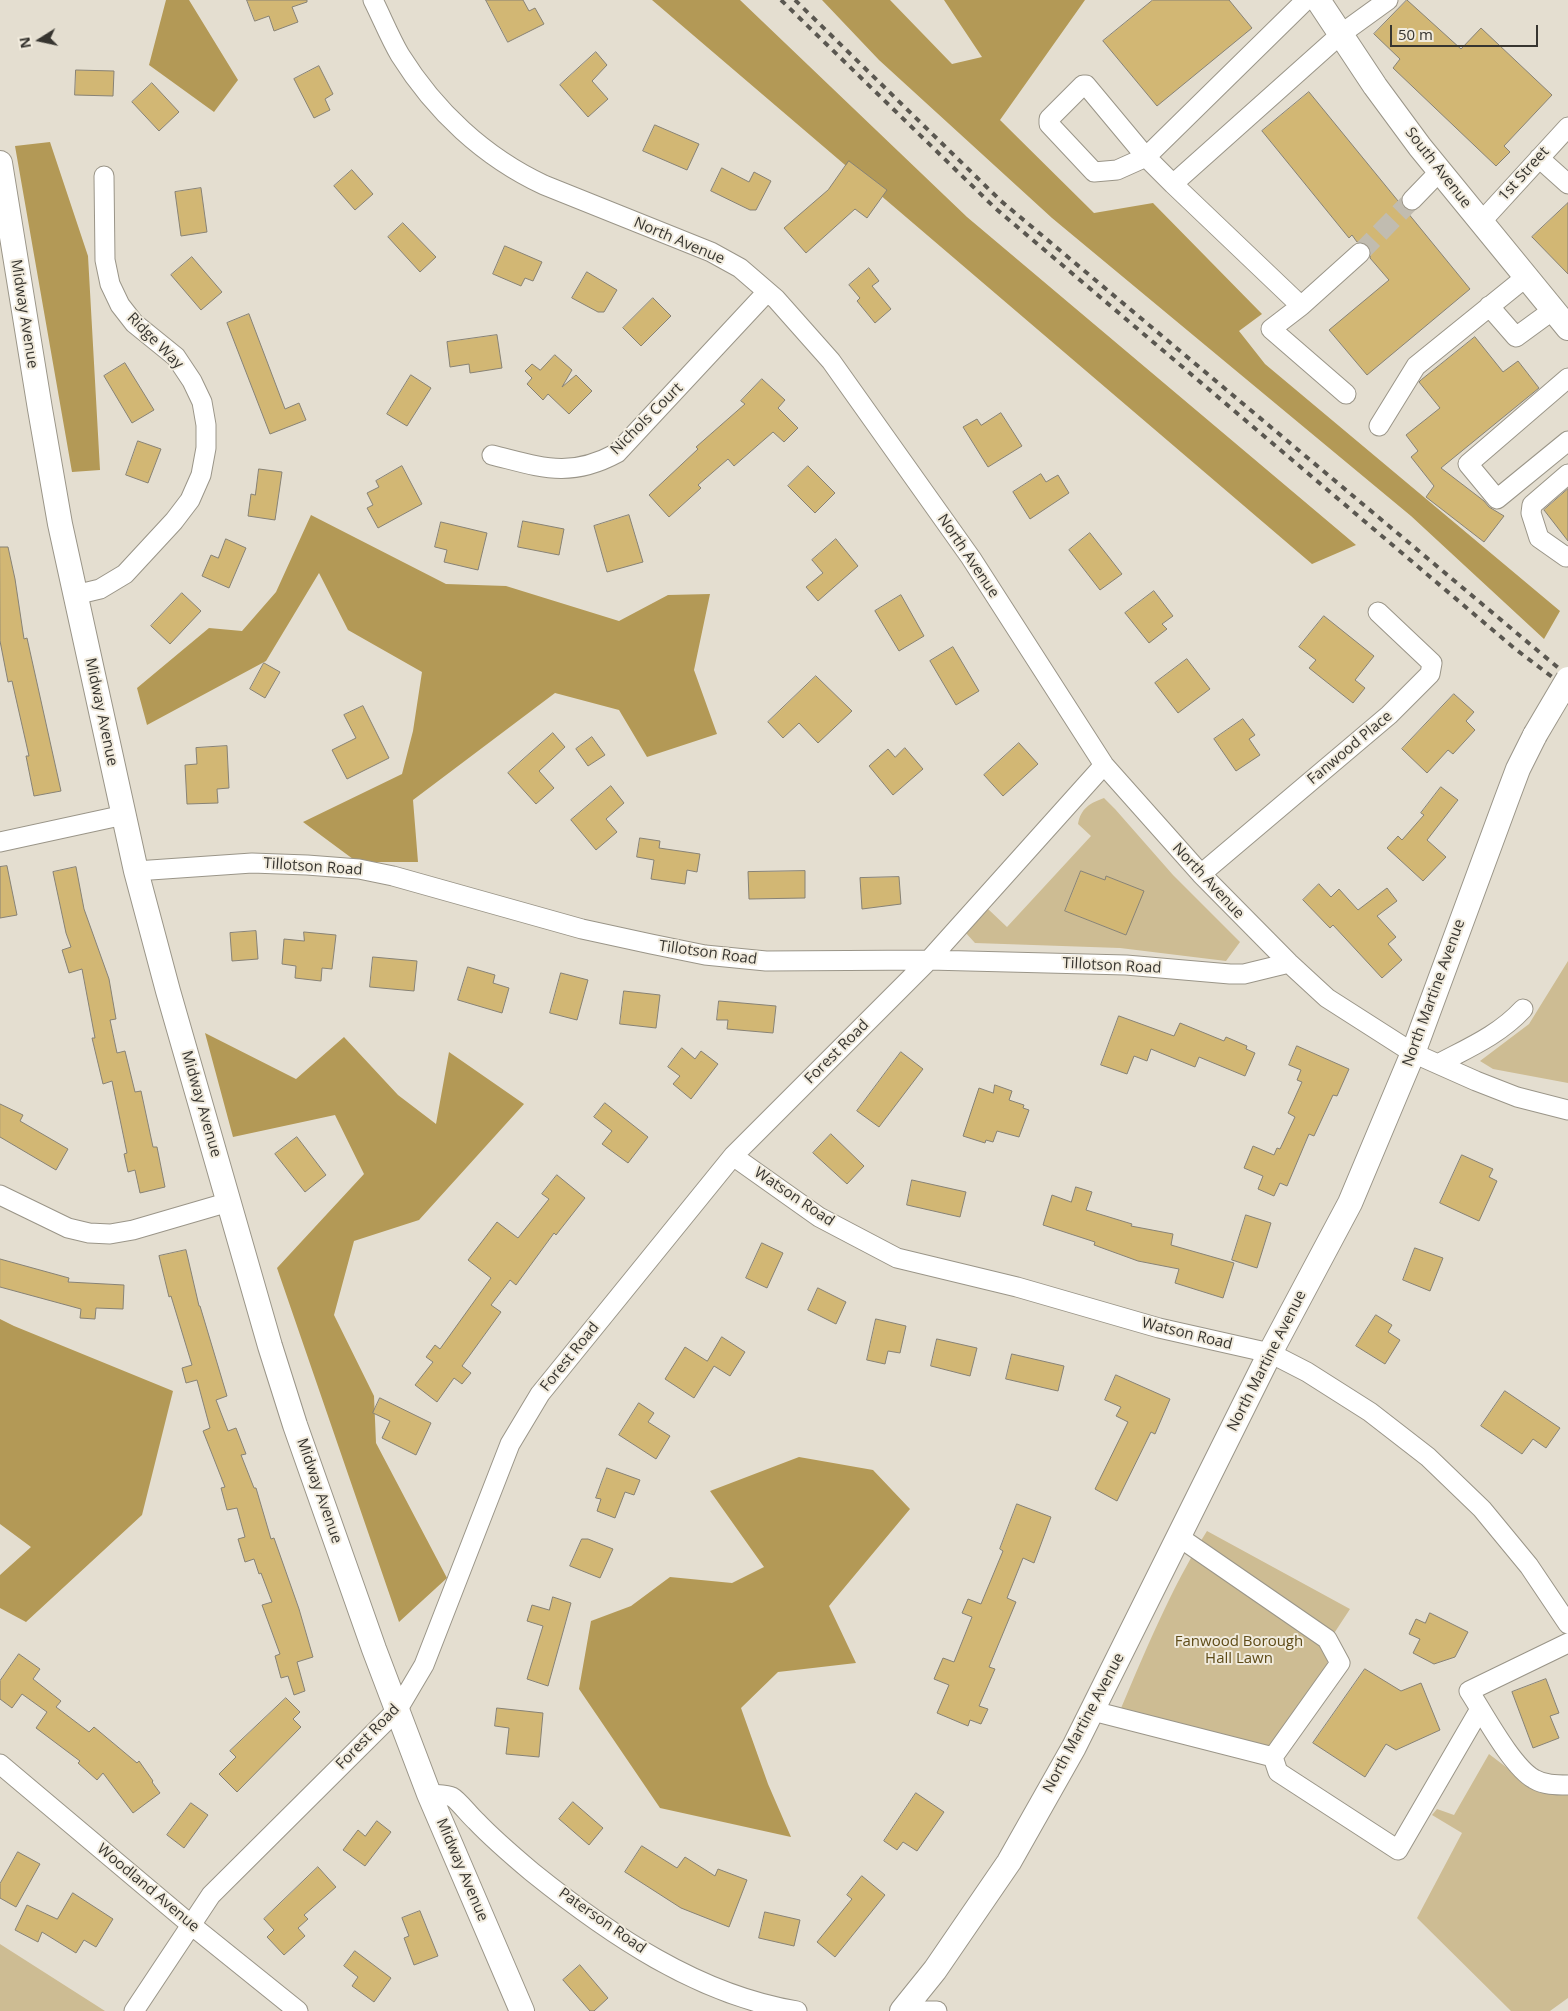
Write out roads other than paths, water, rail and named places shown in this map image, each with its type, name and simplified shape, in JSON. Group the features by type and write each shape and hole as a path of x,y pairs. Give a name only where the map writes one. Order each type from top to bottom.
{"main road":[{"name":"South Avenue","path":"1318,0 1374,86 1440,171 1561,319"},
{"name":"Midway Avenue","path":"0,163 40,409 75,595 136,871 168,991 270,1346 295,1425 374,1649 429,1794 522,2011"},
{"name":"North Martine Avenue","path":"902,2011 935,1970 1009,1862 1093,1711 1270,1354 1350,1203 1413,1053 1518,769 1535,735 1568,679"}],"street":[{"name":"North Avenue","path":"373,0 399,53 416,80 455,124 498,160 544,185 711,252 740,268 767,292 831,362 971,558 1104,765 1201,874 1289,963 1327,998 1413,1053 1517,1097 1568,1110"},
{"path":"1301,306 1146,157 1086,85 1083,85 1049,119 1049,124 1094,172 1117,170 1146,157 1306,0"},
{"path":"1173,184 1340,34 1388,0"},
{"name":"1st Street","path":"1481,222 1568,127"},
{"path":"1539,158 1568,184"},
{"path":"1412,200 1440,171"},
{"name":"Ridge Way","path":"75,595 100,589 125,574 174,521 190,500 201,475 206,448 206,426 203,410 192,381 176,357 134,323 120,305 110,284 105,260 104,176"},
{"path":"1346,394 1271,328 1301,306 1360,253"},
{"path":"1379,426 1416,366 1526,277"},
{"name":"Nichols Court","path":"492,455 561,470 581,468 600,462 617,453 767,292"},
{"path":"1489,306 1516,337 1561,319"},
{"path":"1568,378 1468,464 1497,498 1568,442"},
{"path":"1568,474 1532,505 1531,513 1539,538 1566,557 1568,556"},
{"name":"Fanwood Place","path":"1201,874 1389,715 1430,674 1432,663 1378,612"},
{"name":"Forest Road","path":"134,2011 211,1895 398,1709 424,1665 510,1444 540,1394 733,1156 929,960 1104,765"},
{"path":"0,842 124,815"},
{"name":"Tillotson Road","path":"136,871 252,863 359,869 393,876 582,929 704,954 766,961 929,960 1126,965 1230,974 1244,974 1289,963"},
{"path":"1438,1064 1488,1038 1512,1021 1523,1010"},
{"name":"Watson Road","path":"733,1156 819,1217 897,1258 1018,1288 1160,1328 1270,1354 1307,1372 1370,1412 1428,1457 1482,1509 1529,1566 1568,1624"},
{"path":"0,1195 68,1228 88,1233 110,1234 133,1230 229,1202"},
{"path":"1179,1537 1327,1639 1340,1663 1273,1757"},
{"path":"1568,1643 1469,1691 1519,1768 1535,1780 1552,1785 1568,1785"},
{"path":"1273,1757 1278,1772 1398,1850 1480,1709"},
{"path":"1093,1711 1273,1757"},
{"name":"Woodland Avenue","path":"0,1764 190,1924 298,2011"},
{"name":"Paterson Road","path":"429,1794 452,1797 486,1832 532,1872 601,1922 660,1961 689,1977 720,1990 778,2008 797,2011"},
{"path":"924,2011 936,2011"}],"tunnel":[{"path":"1360,253 1412,200"}],"railway":[{"path":"781,0 995,208 1514,648 1568,689"},
{"path":"795,0 1001,201 1568,676"}],"park label":[{"name":"Fanwood Borough Hall Lawn","path":"1239,1650"}]}
